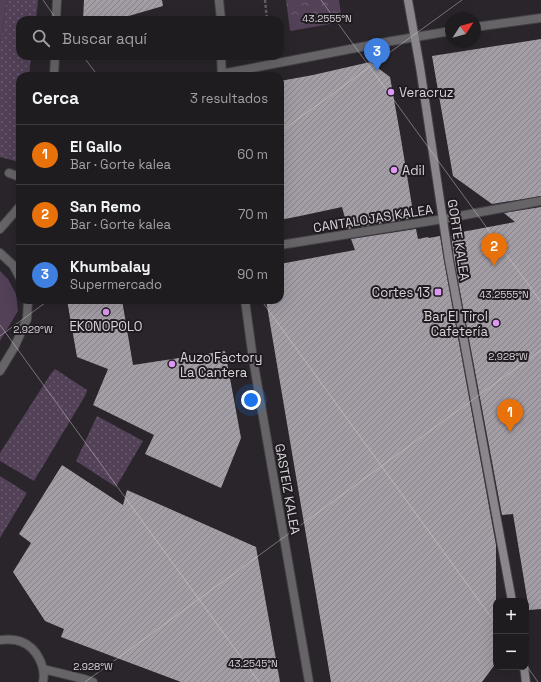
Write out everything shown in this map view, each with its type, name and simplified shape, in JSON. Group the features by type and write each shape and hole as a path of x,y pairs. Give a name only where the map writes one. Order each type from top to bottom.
{"street":[{"path":"56,16 57,0"},
{"path":"219,0 221,16"},
{"name":"GORTE KALEA","path":"408,0 449,260 511,598"},
{"path":"481,26 541,18"},
{"path":"237,72 445,32"},
{"path":"54,72 55,60"},
{"path":"221,60 222,72"},
{"path":"9,173 16,176"},
{"name":"CANTALOJAS KALEA","path":"284,244 443,220 541,200"},
{"path":"0,229 16,211"},
{"path":"0,254 13,265 16,271"},
{"path":"0,371 14,348 27,319 28,304"},
{"name":"GASTEIZ KALEA","path":"246,304 253,359 309,682"},
{"path":"0,640 11,639 22,642 32,648 39,658 43,669 43,682"},
{"path":"43,669 93,682"},
{"path":"524,670 526,682"}],"path":[{"path":"265,0 267,16"}],"green space":[{"path":"0,0 7,0 0,43"},
{"path":"7,0 38,0 36,16 16,16 16,60 31,60 29,72 16,72 16,161 0,157 0,43"},
{"path":"286,0 339,0 342,22 290,31"},
{"path":"0,271 8,279 16,294 18,311 0,341"},
{"path":"55,369 87,390 85,396 34,481 0,461 0,453"},
{"path":"97,416 143,441 116,487 76,461"},
{"path":"0,476 27,493 0,538"}],"building":[{"path":"84,0 162,0 163,6 129,16 83,16"},
{"path":"541,39 541,196 492,204 453,176 432,56"},
{"path":"370,62 390,77 414,218 348,229 342,207 284,219 284,80"},
{"path":"541,207 541,609 529,610 529,598 527,598 513,514 502,515 454,259 451,234 515,222 504,213"},
{"path":"416,229 418,239 440,236 496,545 496,598 493,598 493,667 482,682 331,682 267,304 284,304 284,263 355,250 351,239"},
{"path":"68,304 123,304 133,365 225,351 241,438 221,488 145,454 154,435 93,405 108,369 77,357"},
{"path":"62,465 123,505 127,490 256,547 280,682 181,682 61,637 64,629 45,621 13,572 31,543 19,534"}],"place":[{"name":"Khumbalay","path":"377,71"},
{"name":"Veracruz","path":"391,92"},
{"name":"Adil","path":"394,170"},
{"name":"San Remo","path":"494,266"},
{"name":"Cortes 13","path":"438,292"},
{"name":"EKONOPOLO","path":"106,312"},
{"name":"Bar El Tirol Cafetería","path":"496,323"},
{"name":"Auzo Factory La Cantera","path":"172,364"},
{"name":"El Gallo","path":"510,432"}]}
